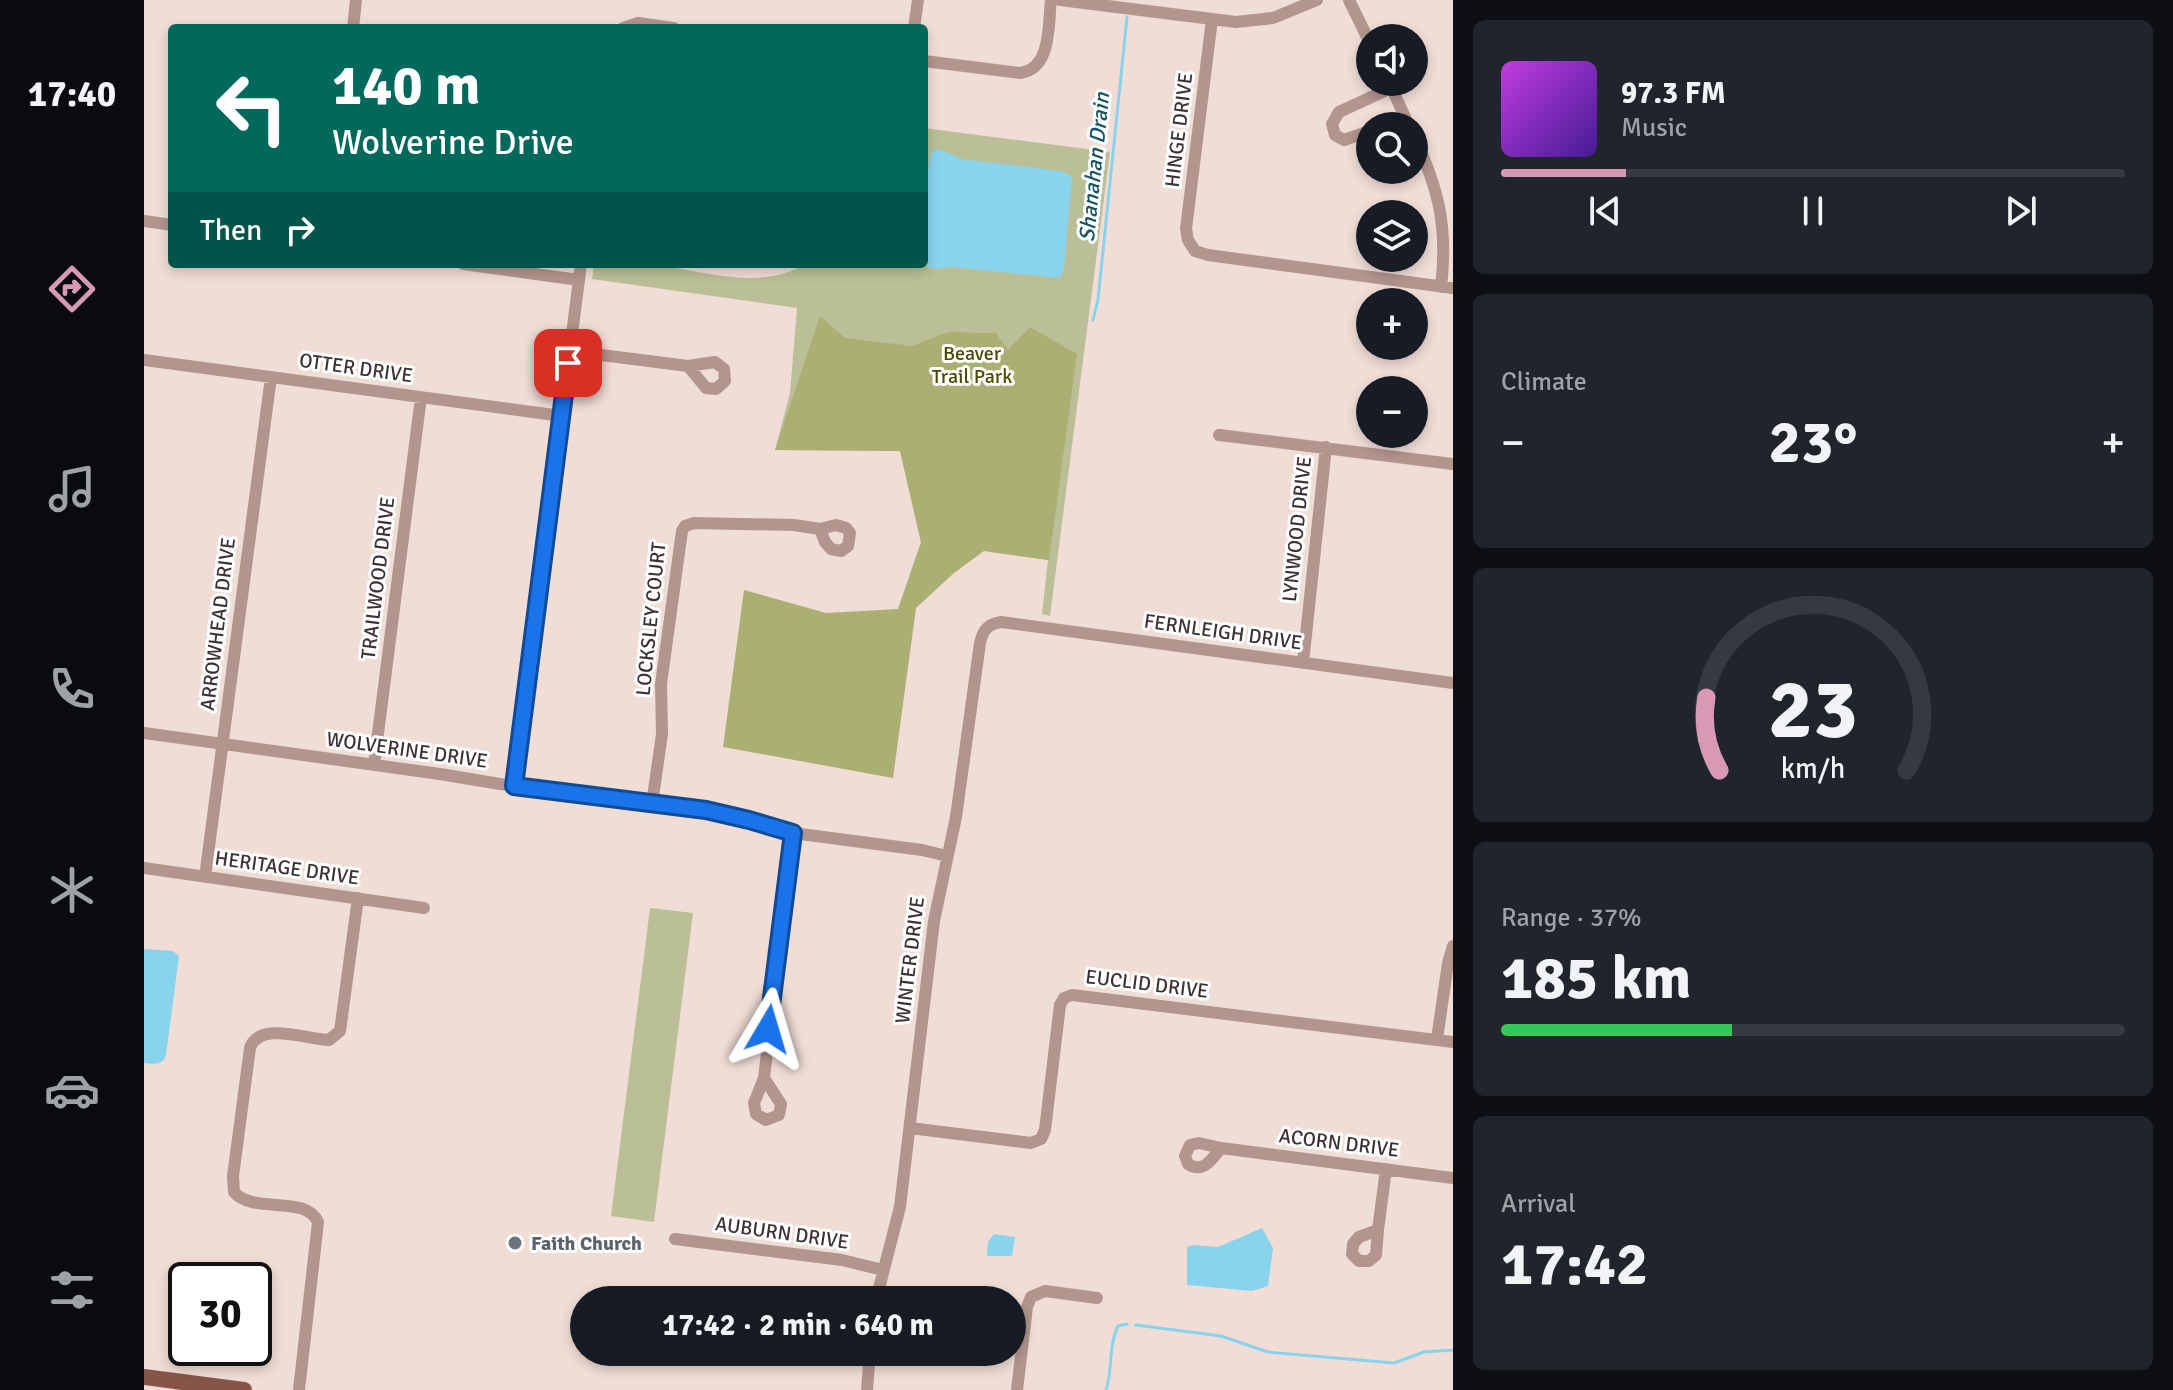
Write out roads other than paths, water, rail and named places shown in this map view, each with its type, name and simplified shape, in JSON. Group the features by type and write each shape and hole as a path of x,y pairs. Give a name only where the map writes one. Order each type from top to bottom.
{"main road":[{"path":"144,1377 244,1390"}],"street":[{"path":"353,24 356,0"},
{"path":"915,24 918,0"},
{"path":"928,62 1020,73 1033,70 1044,56 1051,0"},
{"path":"1060,0 1243,22 1273,18 1317,0"},
{"path":"1349,0 1361,24"},
{"name":"HINGE DRIVE","path":"1212,19 1186,229 1190,246 1208,255 1447,287"},
{"path":"1356,136 1344,140 1335,135 1332,124 1339,112 1369,96"},
{"path":"1428,166 1442,211 1447,287"},
{"path":"144,221 168,224"},
{"path":"492,268 579,280"},
{"path":"514,786 580,268"},
{"path":"570,351 688,366"},
{"name":"OTTER DRIVE","path":"144,360 562,416"},
{"name":"ARROWHEAD DRIVE","path":"205,877 271,377"},
{"name":"TRAILWOOD DRIVE","path":"374,765 421,397"},
{"path":"1219,435 1453,464"},
{"name":"LYNWOOD DRIVE","path":"1303,663 1326,447"},
{"name":"LOCKSLEY COURT","path":"652,804 662,734 661,684 685,526 694,523 794,525 820,529"},
{"name":"FERNLEIGH DRIVE","path":"988,626 1001,622 1453,683"},
{"name":"WINTER DRIVE","path":"879,1286 898,1219 934,921 958,805 980,643 988,626"},
{"name":"WOLVERINE DRIVE","path":"144,733 716,812 793,833 947,856"},
{"path":"764,1078 793,833"},
{"name":"HERITAGE DRIVE","path":"144,868 424,908"},
{"path":"299,1390 318,1222 314,1214 303,1209 242,1199 234,1192 233,1176 250,1048 254,1039 266,1033 329,1040 340,1031 358,898"},
{"path":"1437,1039 1453,946"},
{"name":"EUCLID DRIVE","path":"910,1128 1031,1143 1041,1139 1045,1130 1059,1010 1064,998 1072,995 1453,1042"},
{"name":"ACORN DRIVE","path":"1221,1148 1453,1178"},
{"path":"1378,1230 1386,1169"},
{"name":"AUBURN DRIVE","path":"675,1239 842,1260 883,1270"},
{"path":"1017,1390 1027,1307 1031,1297 1045,1291 1097,1298"},
{"path":"867,1390 869,1366"}],"water":[{"path":"938,149 962,159 1061,171 1072,176 1064,268 1060,278 928,267 928,174 931,152"},
{"path":"144,949 173,951 179,956 166,1055 160,1063 154,1064 144,1063"},
{"path":"1262,1228 1273,1248 1268,1286 1252,1291 1187,1285 1187,1247 1218,1247"},
{"path":"994,1234 1015,1237 1012,1256 987,1256 988,1242"}],"waterway":[{"name":"Shanahan Drain","path":"1093,320 1098,300 1127,17"},
{"path":"1106,1390 1115,1334 1118,1326 1127,1324"},
{"path":"1136,1325 1221,1336 1268,1352 1394,1363 1424,1352 1453,1350"}],"place":[{"name":"Faith Church","path":"515,1243"}],"park label":[{"name":"Beaver Trail Park","path":"972,364"}]}
